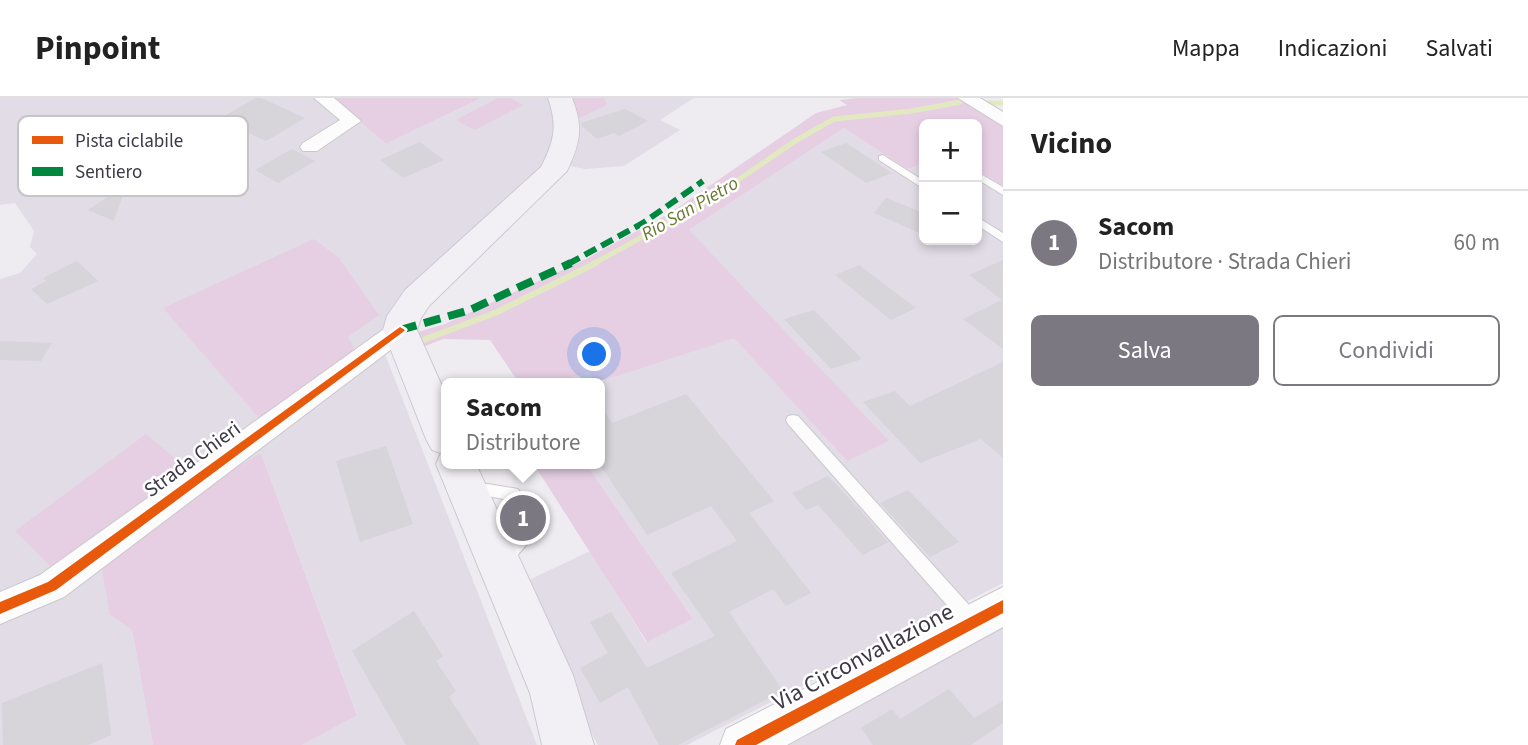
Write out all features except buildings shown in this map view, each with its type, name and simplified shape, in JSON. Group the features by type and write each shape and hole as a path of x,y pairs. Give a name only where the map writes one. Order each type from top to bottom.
{"main road":[{"name":"Strada Chieri","path":"400,330 404,316 417,298 554,171 567,142 566,118 560,98"},
{"path":"400,330 441,427"},
{"path":"476,486 507,547 555,693 568,745"}],"street":[{"path":"310,146 352,121 323,98"},
{"path":"967,98 1003,120"},
{"name":"Strada Chieri","path":"0,608 52,586 400,330"},
{"name":"Via Circonvallazione","path":"742,745 988,614"}],"lane":[{"path":"883,158 919,183"},
{"path":"982,178 1003,192"},
{"path":"982,223 1003,238"},
{"path":"793,421 988,614"}],"shaded area":[{"path":"0,98 332,98 386,144 481,98 548,98 556,117 555,141 546,164 392,306 383,330 385,354 537,745 302,745 357,714 261,453 110,615 132,630 153,745 0,745 0,279 20,273 37,254 30,247 34,231 15,203 0,205","holes":["255,267 348,337 354,350 164,308"]},
{"path":"332,98 481,98 386,144"},
{"path":"498,98 510,98 523,105 475,130 456,120"},
{"path":"570,98 694,98 660,120 680,130 624,166 585,169 570,166 576,124"},
{"path":"570,98 604,98 607,105 575,120"},
{"path":"959,98 1003,126 1003,186 982,173 982,119 919,119 919,165 907,169 844,128 689,230 889,441 847,461 734,338 605,380 592,378 588,372 571,378 516,378 490,340 443,339 418,349 414,333 445,324 584,260 670,213 816,113 847,105 839,100"},
{"path":"844,128 907,169 919,165 919,245 982,245 982,173 1003,186 1003,583 687,745 598,745 514,587 590,551 646,642 693,619 589,469 605,469 605,380 734,337 847,461 689,230"},
{"path":"314,239 339,258 379,315 348,337 355,350 259,418 163,308"},
{"path":"588,372 592,378 571,378"},
{"path":"146,434 188,469 56,572 15,531"},
{"path":"261,453 357,715 302,745 153,745 132,630 110,615 102,569 178,506"},
{"path":"537,469 589,469 693,619 647,642"},
{"path":"1003,625 1003,745 789,745"}],"waterway":[{"name":"Rio San Pietro","path":"593,264 706,202 795,141 834,119 912,111 960,102"},
{"name":"Rio San Pietro","path":"988,103 1003,103"},
{"name":"Rio San Pietro","path":"423,340 495,313 596,263"}],"marked path":[{"path":"400,330 470,310 558,269 643,223 703,181"}],"cycle path":[{"path":"0,608 52,586 400,330"},
{"path":"742,745 1003,606"}],"place":[{"name":"Sacom","path":"523,518"}]}
